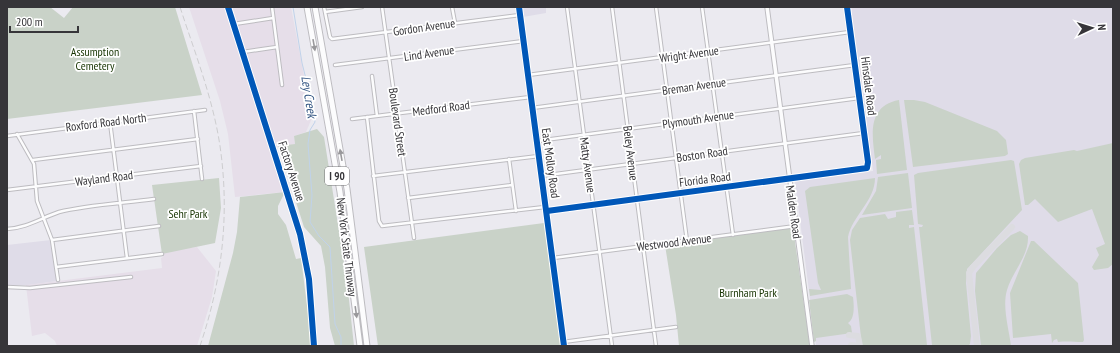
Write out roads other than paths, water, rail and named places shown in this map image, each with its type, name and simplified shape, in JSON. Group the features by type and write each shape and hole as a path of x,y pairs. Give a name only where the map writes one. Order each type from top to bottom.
{"highway":[{"name":"New York State Thruway","path":"307,7 340,192 360,346"},
{"name":"New York State Thruway","path":"315,7 347,189 368,346"}],"street":[{"name":"Factory Avenue","path":"228,7 300,234 309,279 314,346"},
{"path":"272,7 282,85"},
{"path":"324,7 325,12 362,7"},
{"name":"Boulevard Street","path":"382,7 398,113 414,238"},
{"path":"452,7 455,23"},
{"name":"East Molloy Road","path":"519,7 564,344"},
{"name":"Matty Avenue","path":"567,7 612,346"},
{"name":"Beley Avenue","path":"612,7 656,346"},
{"path":"656,7 687,241"},
{"path":"702,7 733,235"},
{"name":"Malden Road","path":"767,7 812,346"},
{"name":"Hinsdale Road","path":"847,7 868,162 867,168"},
{"name":"Gordon Avenue","path":"325,12 330,37 336,39 520,15"},
{"path":"234,24 273,18"},
{"name":"Wright Avenue","path":"528,75 850,32"},
{"name":"Lind Avenue","path":"335,65 524,40"},
{"path":"243,52 277,46"},
{"name":"Breman Avenue","path":"532,108 855,65"},
{"path":"372,76 377,116"},
{"name":"Medford Road","path":"352,119 531,97"},
{"name":"Plymouth Avenue","path":"537,141 859,98"},
{"name":"Roxford Road North","path":"7,136 205,110"},
{"path":"194,111 202,179"},
{"path":"366,117 374,176 539,156"},
{"path":"110,122 128,258"},
{"name":"Boston Road","path":"541,176 864,133"},
{"path":"17,134 33,160 36,173 37,200 52,240 58,280"},
{"path":"33,160 198,139"},
{"path":"509,159 516,211"},
{"name":"Wayland Road","path":"7,190 201,166"},
{"name":"Florida Road","path":"374,176 379,221 380,225 386,227 516,211 593,205 867,168"},
{"path":"408,198 512,185"},
{"path":"7,230 22,227 68,210 154,199"},
{"path":"52,240 158,226"},
{"name":"Westwood Avenue","path":"552,258 796,226"},
{"path":"56,267 162,254"},
{"path":"7,287 30,288 131,276"},
{"path":"564,344 676,327"}],"waterway":[{"name":"Ley Creek","path":"293,7 302,63 315,122 310,130 308,144 312,195 310,222 319,236 330,247 335,324 341,337 341,346"}],"railway":[{"path":"180,7 213,111 220,146 223,172 224,222 219,272 208,322 200,346"}],"park label":[{"name":"Assumption Cemetery","path":"95,58"},
{"name":"Sehr Park","path":"188,213"},
{"name":"Burnham Park","path":"748,292"}]}
